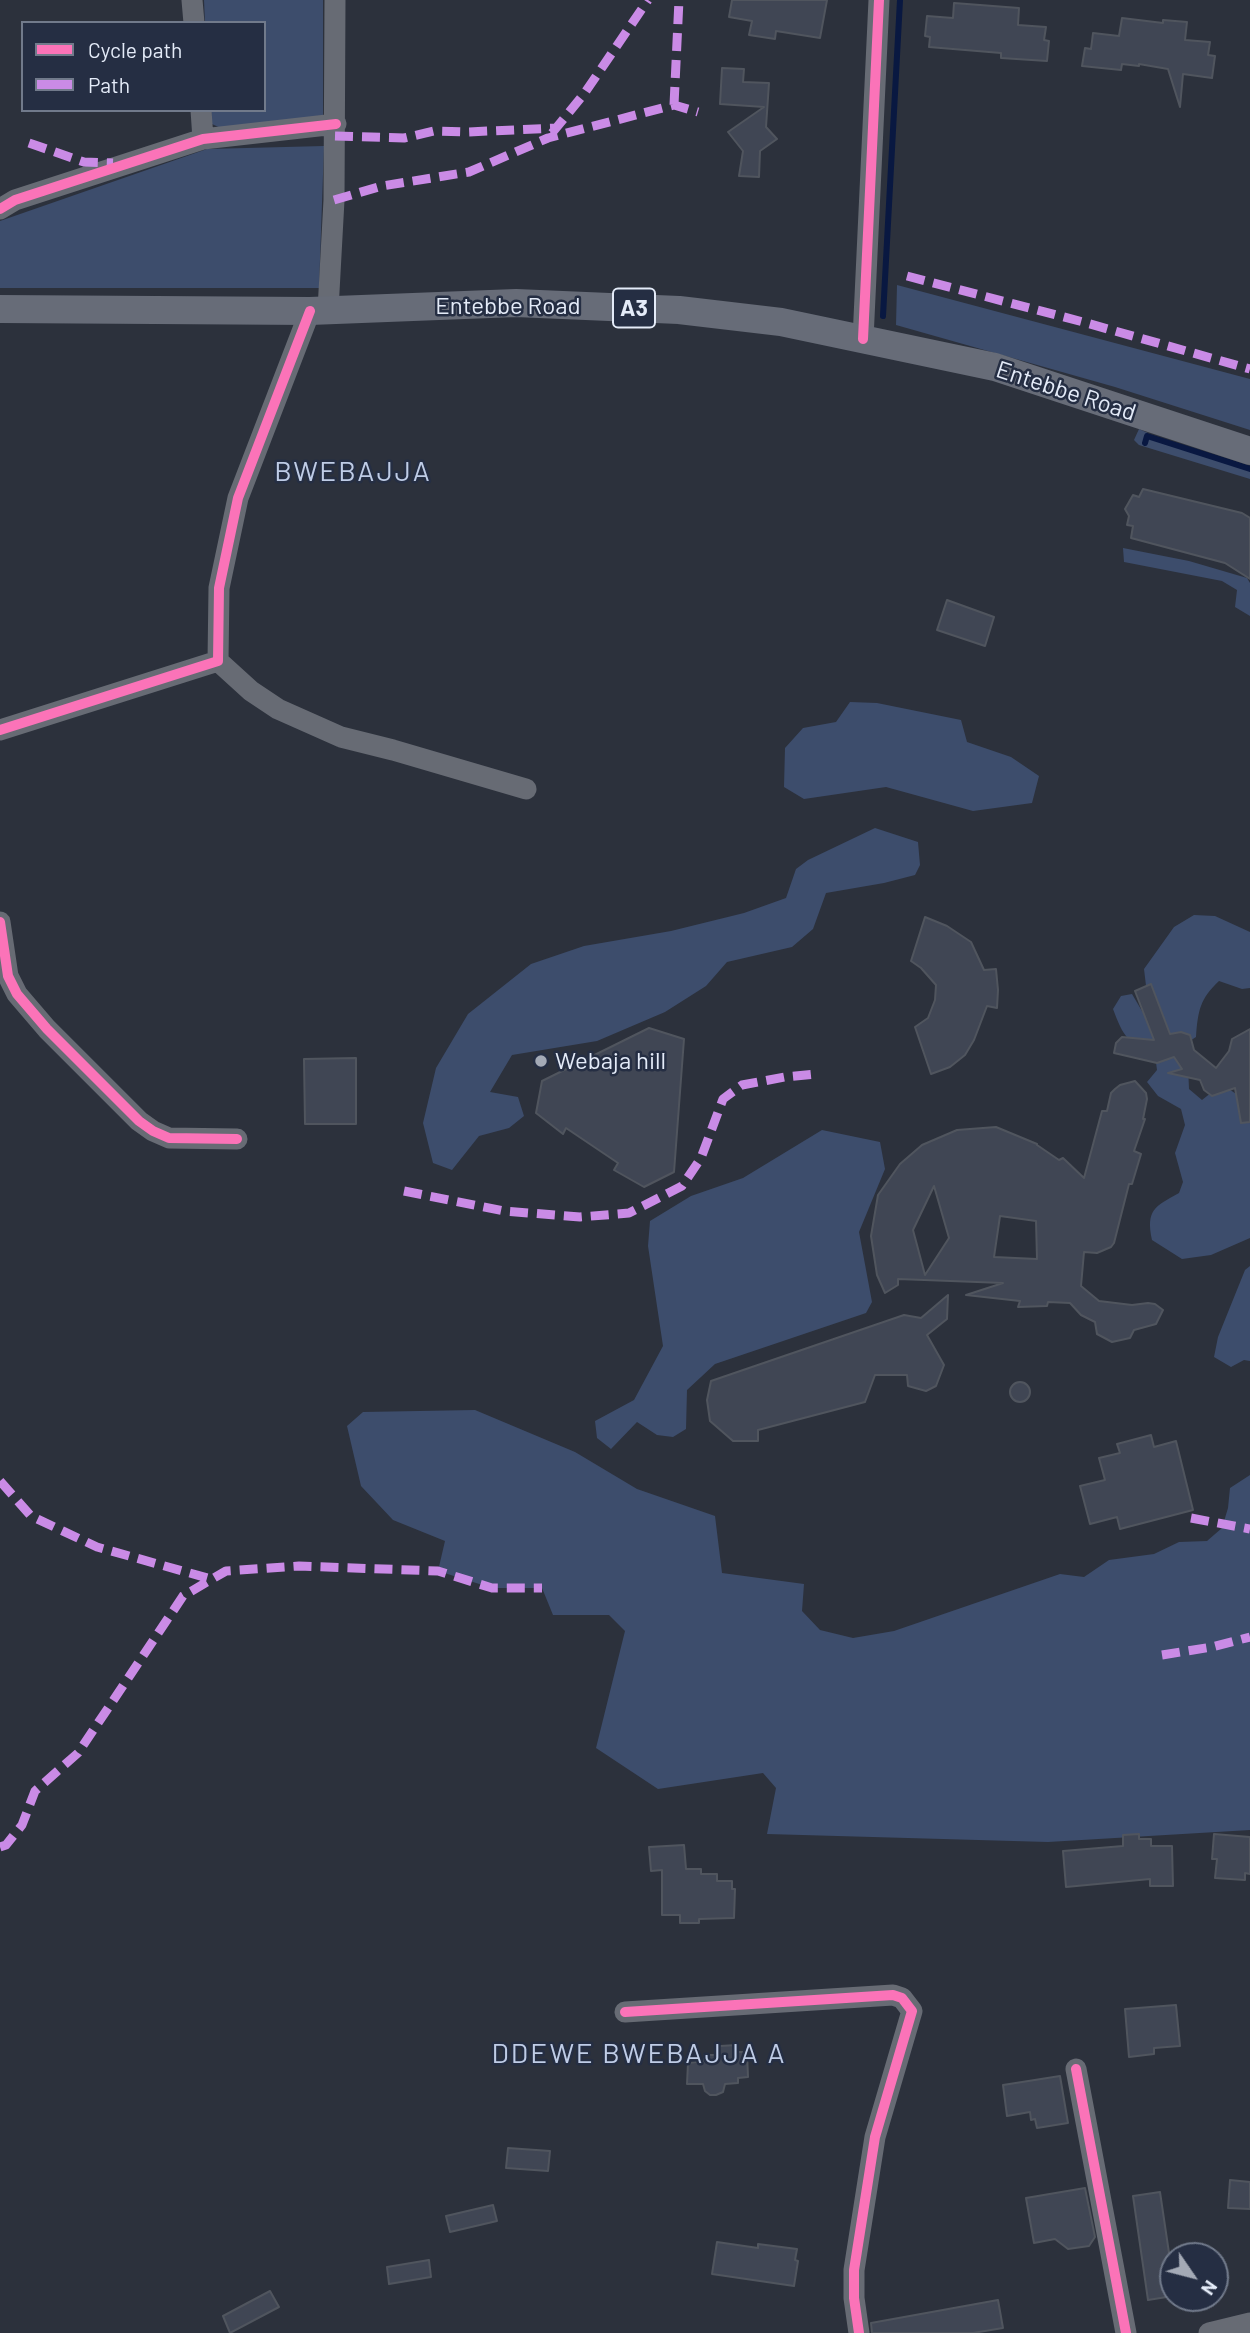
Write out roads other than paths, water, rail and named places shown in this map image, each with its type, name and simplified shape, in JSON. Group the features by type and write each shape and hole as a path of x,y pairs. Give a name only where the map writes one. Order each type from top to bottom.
{"main road":[{"name":"Entebbe Road","path":"0,309 319,310 516,303 679,310 781,322 995,368 1250,451"}],"street":[{"path":"192,0 194,21"},
{"path":"335,0 334,200 319,310 243,486 233,519 219,588 218,661 251,691 278,709 341,737 526,789"},
{"path":"863,339 879,0"},
{"path":"201,112 204,139"},
{"path":"0,209 15,200 204,139 336,124"},
{"path":"0,730 218,661"},
{"path":"0,922 8,976 17,994 47,1029 139,1121 169,1138 237,1139"},
{"path":"625,2012 893,1995 902,1998 912,2011 873,2150 854,2270 854,2298 859,2333"},
{"path":"1076,2069 1126,2333"},
{"path":"1209,2333 1250,2323"}],"waterway":[{"path":"883,316 900,0"},
{"path":"1145,443 1147,436 1250,469"}],"place":[{"name":"Webaja hill","path":"541,1061"}],"district":[{"name":"BWEBAJJA","path":"353,472"},
{"name":"DDEWE BWEBAJJA A","path":"639,2054"}]}
